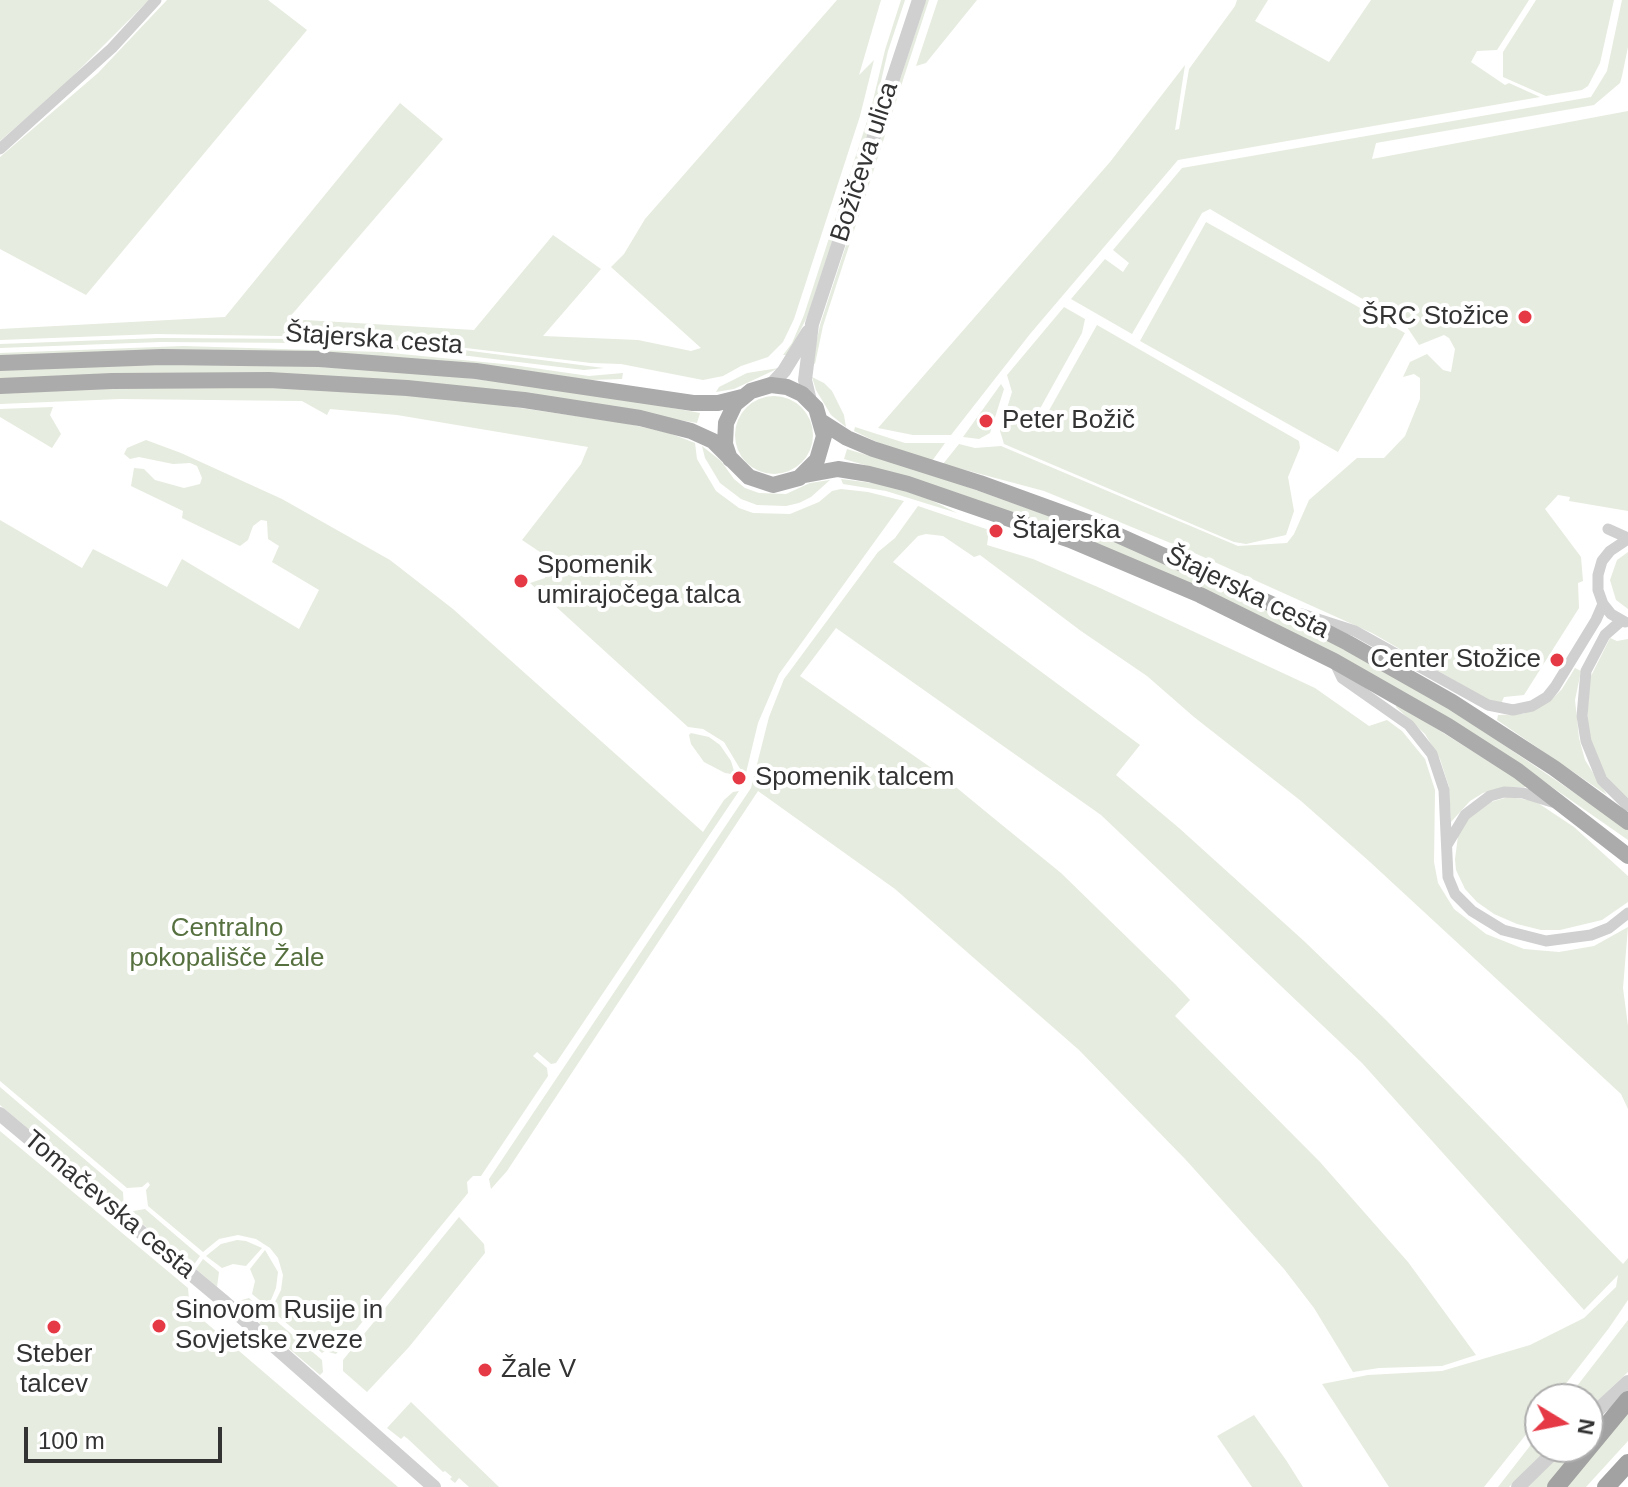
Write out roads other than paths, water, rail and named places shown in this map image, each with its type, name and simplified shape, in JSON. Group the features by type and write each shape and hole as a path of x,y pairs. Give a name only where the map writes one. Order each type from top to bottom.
{"highway":[{"path":"1556,1487 1628,1400"},
{"path":"1606,1487 1628,1463"}],"main road":[{"name":"Štajerska cesta","path":"0,363 162,357 319,359 476,371 693,403 718,403 771,385"},
{"name":"Štajerska cesta","path":"0,386 230,380 446,391 563,406 666,424 706,437 744,475 764,484 784,483 803,475 838,469 869,474 994,512 1163,579 1334,661 1448,726 1518,771 1628,856"},
{"path":"771,385 793,389 810,401 822,422 824,436 821,450 814,464 803,475"},
{"path":"730,459 725,444 726,423 742,397"},
{"name":"Štajerska cesta","path":"822,422 865,446 1093,524 1276,606 1452,702 1620,807 1628,820"}],"street":[{"path":"0,149 112,48 156,0"},
{"name":"Božičeva ulica","path":"810,401 805,380 812,324 919,0"},
{"name":"Božičeva ulica","path":"771,385 784,371 812,324"},
{"path":"1608,529 1628,538 1602,561 1598,590 1603,604 1625,622 1605,635 1586,671 1582,716 1589,750 1602,780 1620,807"},
{"path":"1276,606 1345,627 1488,705 1513,710 1532,706 1547,697 1603,604"},
{"path":"1334,661 1342,678 1409,725 1432,754 1444,790 1448,877 1455,894 1482,919 1514,934 1546,941 1568,940 1602,931 1628,913"},
{"path":"1445,849 1459,821 1470,809 1497,794 1523,793 1567,808"},
{"name":"Tomačevska cesta","path":"0,1114 222,1300 434,1487"},
{"path":"1604,1404 1628,1382"},
{"path":"1518,1487 1543,1463"}],"place":[{"name":"ŠRC Stožice","path":"1525,317"},
{"name":"Peter Božič","path":"986,421"},
{"name":"Štajerska","path":"996,531"},
{"name":"Spomenik umirajočega talca","path":"521,581"},
{"name":"Center Stožice","path":"1557,660"},
{"name":"Spomenik talcem","path":"739,778"},
{"name":"Sinovom Rusije in Sovjetske zveze","path":"159,1326"},
{"name":"Steber talcev","path":"54,1327"},
{"name":"Žale V","path":"485,1370"}],"park label":[{"name":"Centralno pokopališče Žale","path":"227,944"}]}
